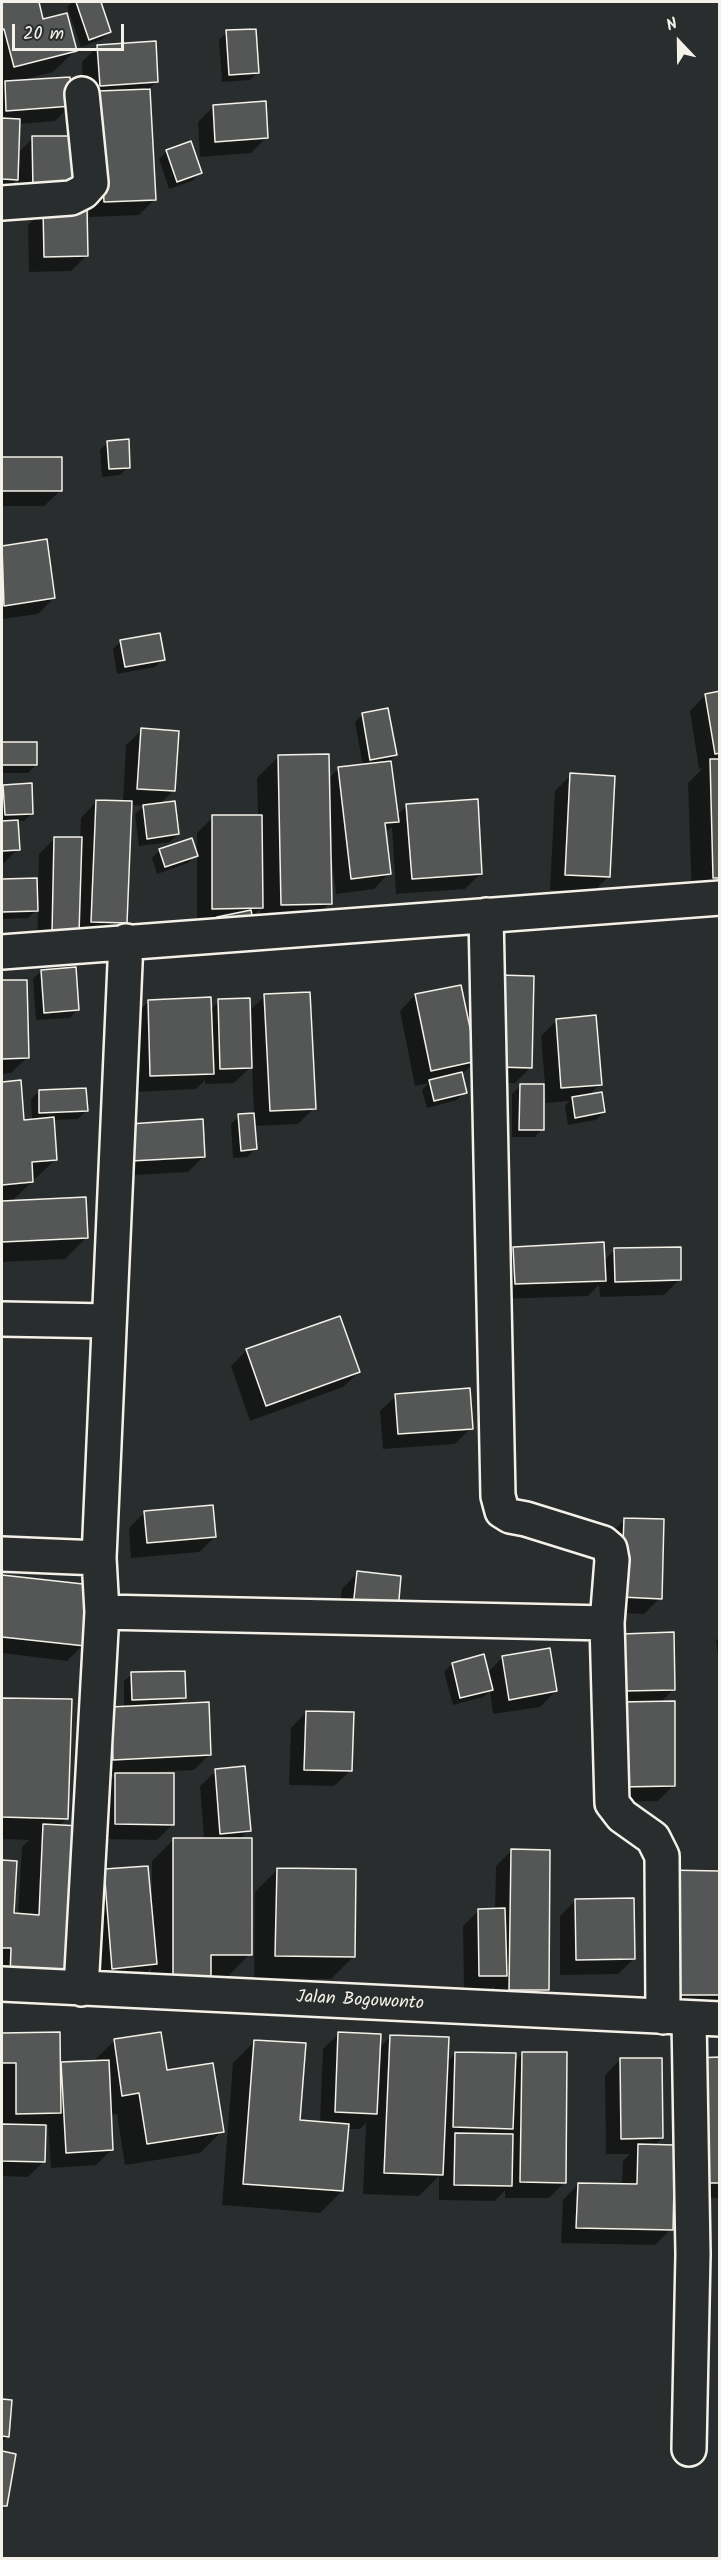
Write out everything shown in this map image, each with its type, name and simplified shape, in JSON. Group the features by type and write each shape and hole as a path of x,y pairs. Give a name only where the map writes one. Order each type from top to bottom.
{"street":[{"path":"2,203 71,198 91,183 82,94"},
{"path":"2,952 720,898"},
{"path":"486,915 498,1496 502,1511 510,1516 603,1543 610,1549 612,1560 607,1623 612,1803 622,1816 653,1838 662,1856 691,2018 693,2254 689,2449"},
{"path":"81,1989 102,1612 99,1558 126,941"},
{"path":"2,1319 109,1321"},
{"path":"2,1554 99,1558"},
{"path":"102,1612 607,1623"},
{"name":"Jalan Bogowonto","path":"2,1984 691,2018"}],"building":[{"path":"2,2 39,2 43,19 67,13 77,51 14,67 4,29 2,30"},
{"path":"76,2 101,2 111,32 89,40"},
{"path":"256,29 259,73 229,75 226,30"},
{"path":"156,41 158,82 100,86 97,45"},
{"path":"70,77 72,106 6,111 5,81"},
{"path":"150,89 156,200 104,202 98,91"},
{"path":"266,101 268,138 215,142 213,105"},
{"path":"2,118 20,119 18,180 2,179"},
{"path":"32,136 74,136 75,189 33,190"},
{"path":"191,141 202,173 177,182 166,150"},
{"path":"87,207 88,256 44,257 43,208"},
{"path":"129,439 130,468 109,469 107,441"},
{"path":"2,457 62,457 62,491 2,491"},
{"path":"47,539 55,598 4,606 2,546"},
{"path":"160,633 165,660 125,667 120,640"},
{"path":"720,691 720,753 715,754 705,694"},
{"path":"388,708 397,755 370,760 362,713"},
{"path":"141,728 179,731 175,791 137,789"},
{"path":"2,742 37,742 37,765 2,765"},
{"path":"329,754 332,904 281,905 278,755"},
{"path":"710,759 720,759 720,878 713,878"},
{"path":"391,761 399,822 385,823 391,874 351,879 338,767"},
{"path":"570,773 615,776 610,877 565,875"},
{"path":"32,783 33,814 5,815 3,785"},
{"path":"478,799 482,874 412,879 406,804"},
{"path":"96,800 132,801 127,923 91,922"},
{"path":"175,801 179,834 147,839 143,805"},
{"path":"212,815 262,815 263,908 212,909"},
{"path":"18,820 20,850 2,851 2,821"},
{"path":"54,837 82,837 79,933 52,933"},
{"path":"192,838 198,856 165,867 159,849"},
{"path":"37,878 38,911 2,912 2,879"},
{"path":"251,910 254,925 221,931 217,917"},
{"path":"76,967 79,1010 44,1013 41,970"},
{"path":"499,975 534,976 532,1068 497,1067"},
{"path":"2,980 27,980 29,1058 2,1059"},
{"path":"461,985 477,1061 431,1071 415,994"},
{"path":"310,992 316,1109 270,1111 264,994"},
{"path":"211,997 214,1074 150,1076 148,1000"},
{"path":"250,998 252,1068 220,1069 218,999"},
{"path":"596,1015 602,1085 561,1088 556,1019"},
{"path":"462,1072 467,1093 434,1101 429,1080"},
{"path":"21,1080 24,1120 54,1117 57,1160 32,1162 33,1182 2,1185 2,1082"},
{"path":"520,1084 544,1084 544,1130 519,1130"},
{"path":"86,1088 88,1111 39,1113 39,1090"},
{"path":"602,1092 605,1112 575,1118 572,1097"},
{"path":"254,1113 257,1149 241,1151 238,1114"},
{"path":"203,1119 205,1157 131,1161 129,1124"},
{"path":"86,1197 88,1238 2,1242 2,1201"},
{"path":"604,1242 606,1281 515,1284 513,1247"},
{"path":"681,1247 681,1280 615,1282 614,1248"},
{"path":"340,1316 360,1372 266,1406 246,1349"},
{"path":"470,1388 473,1429 398,1434 395,1394"},
{"path":"213,1505 216,1537 147,1543 144,1511"},
{"path":"624,1518 664,1519 662,1599 621,1597"},
{"path":"357,1571 401,1576 398,1611 353,1607"},
{"path":"2,1575 92,1585 85,1646 2,1637"},
{"path":"674,1632 675,1690 624,1691 622,1634"},
{"path":"550,1648 557,1691 509,1700 502,1656"},
{"path":"484,1654 493,1690 460,1698 452,1663"},
{"path":"185,1671 186,1698 132,1700 131,1672"},
{"path":"2,1698 72,1699 68,1819 2,1817"},
{"path":"675,1701 675,1786 620,1787 620,1702"},
{"path":"209,1702 211,1755 113,1760 111,1707"},
{"path":"306,1711 354,1712 352,1771 304,1770"},
{"path":"245,1766 251,1831 220,1834 215,1769"},
{"path":"115,1773 174,1773 174,1825 115,1824"},
{"path":"43,1824 80,1826 71,1979 10,1977 11,1948 2,1948 2,1860 17,1861 14,1913 39,1915"},
{"path":"173,1838 252,1838 252,1955 211,1955 211,1980 173,1980"},
{"path":"511,1849 550,1850 549,1990 509,1990"},
{"path":"148,1866 157,1964 112,1969 104,1869"},
{"path":"277,1868 356,1869 355,1957 275,1956"},
{"path":"666,1870 720,1871 720,1995 665,1995"},
{"path":"634,1898 635,1959 576,1960 575,1899"},
{"path":"505,1908 507,1976 479,1976 478,1909"},
{"path":"60,2032 61,2113 16,2114 16,2063 2,2063 2,2033"},
{"path":"161,2032 167,2070 213,2063 224,2132 147,2144 139,2093 122,2096 114,2039"},
{"path":"338,2032 381,2034 377,2114 335,2112"},
{"path":"390,2035 449,2037 443,2175 384,2173"},
{"path":"254,2040 306,2043 300,2120 349,2124 343,2191 243,2184"},
{"path":"455,2052 516,2053 513,2129 453,2127"},
{"path":"522,2052 567,2052 566,2183 520,2182"},
{"path":"720,2057 720,2183 696,2183 695,2058"},
{"path":"620,2058 662,2058 663,2138 621,2139"},
{"path":"109,2060 113,2150 66,2153 61,2062"},
{"path":"2,2124 46,2125 45,2162 2,2161"},
{"path":"455,2133 513,2134 512,2186 454,2185"},
{"path":"638,2144 675,2145 673,2230 576,2228 578,2183 637,2184"},
{"path":"2,2399 12,2400 9,2437 2,2436"},
{"path":"2,2451 16,2454 7,2506 2,2506"}]}
